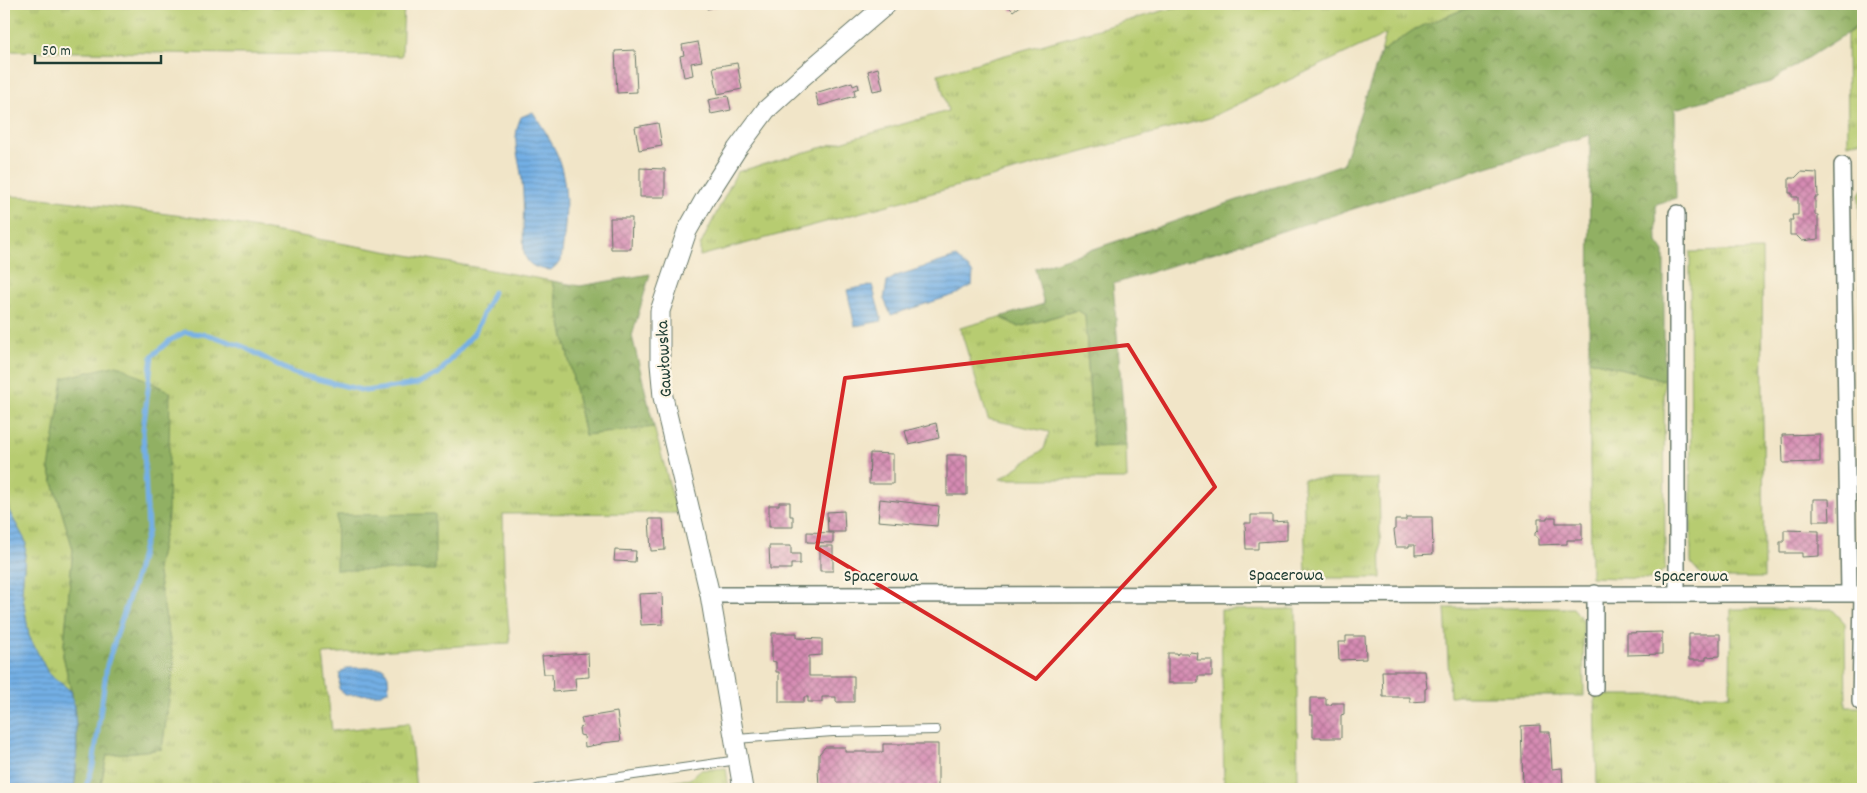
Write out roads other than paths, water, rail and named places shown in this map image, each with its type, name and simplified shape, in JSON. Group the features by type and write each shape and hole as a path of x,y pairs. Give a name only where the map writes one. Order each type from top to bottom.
{"street":[{"name":"Gawłowska","path":"744,789 710,595 663,397 660,364 660,311 687,231 737,149 766,110 887,4"},
{"path":"1842,165 1858,594 1860,702"},
{"path":"1677,213 1677,594"},
{"path":"1595,593 1595,688"},
{"name":"Spacerowa","path":"710,595 1858,594"}],"lane":[{"path":"736,740 833,732 936,730"},
{"path":"537,789 739,760"}],"water":[{"path":"533,112 555,150 565,188 566,212 561,261 551,270 534,266 528,261 524,253 523,191 516,134 521,117"},
{"path":"956,257 973,273 972,285 957,294 891,315 884,299 887,282 896,276"},
{"path":"872,285 882,321 855,326 847,290"},
{"path":"4,496 9,511 26,542 22,591 29,636 48,673 71,691 77,740 74,789 4,789"},
{"path":"347,668 384,668 388,676 389,690 381,694 345,695 339,689 340,673"}],"waterway":[{"path":"85,789 93,766 107,665 136,576 148,530 143,431 152,356 169,341 185,332 209,335 242,346 293,373 365,391 417,384 438,374 475,332 493,292"}]}
